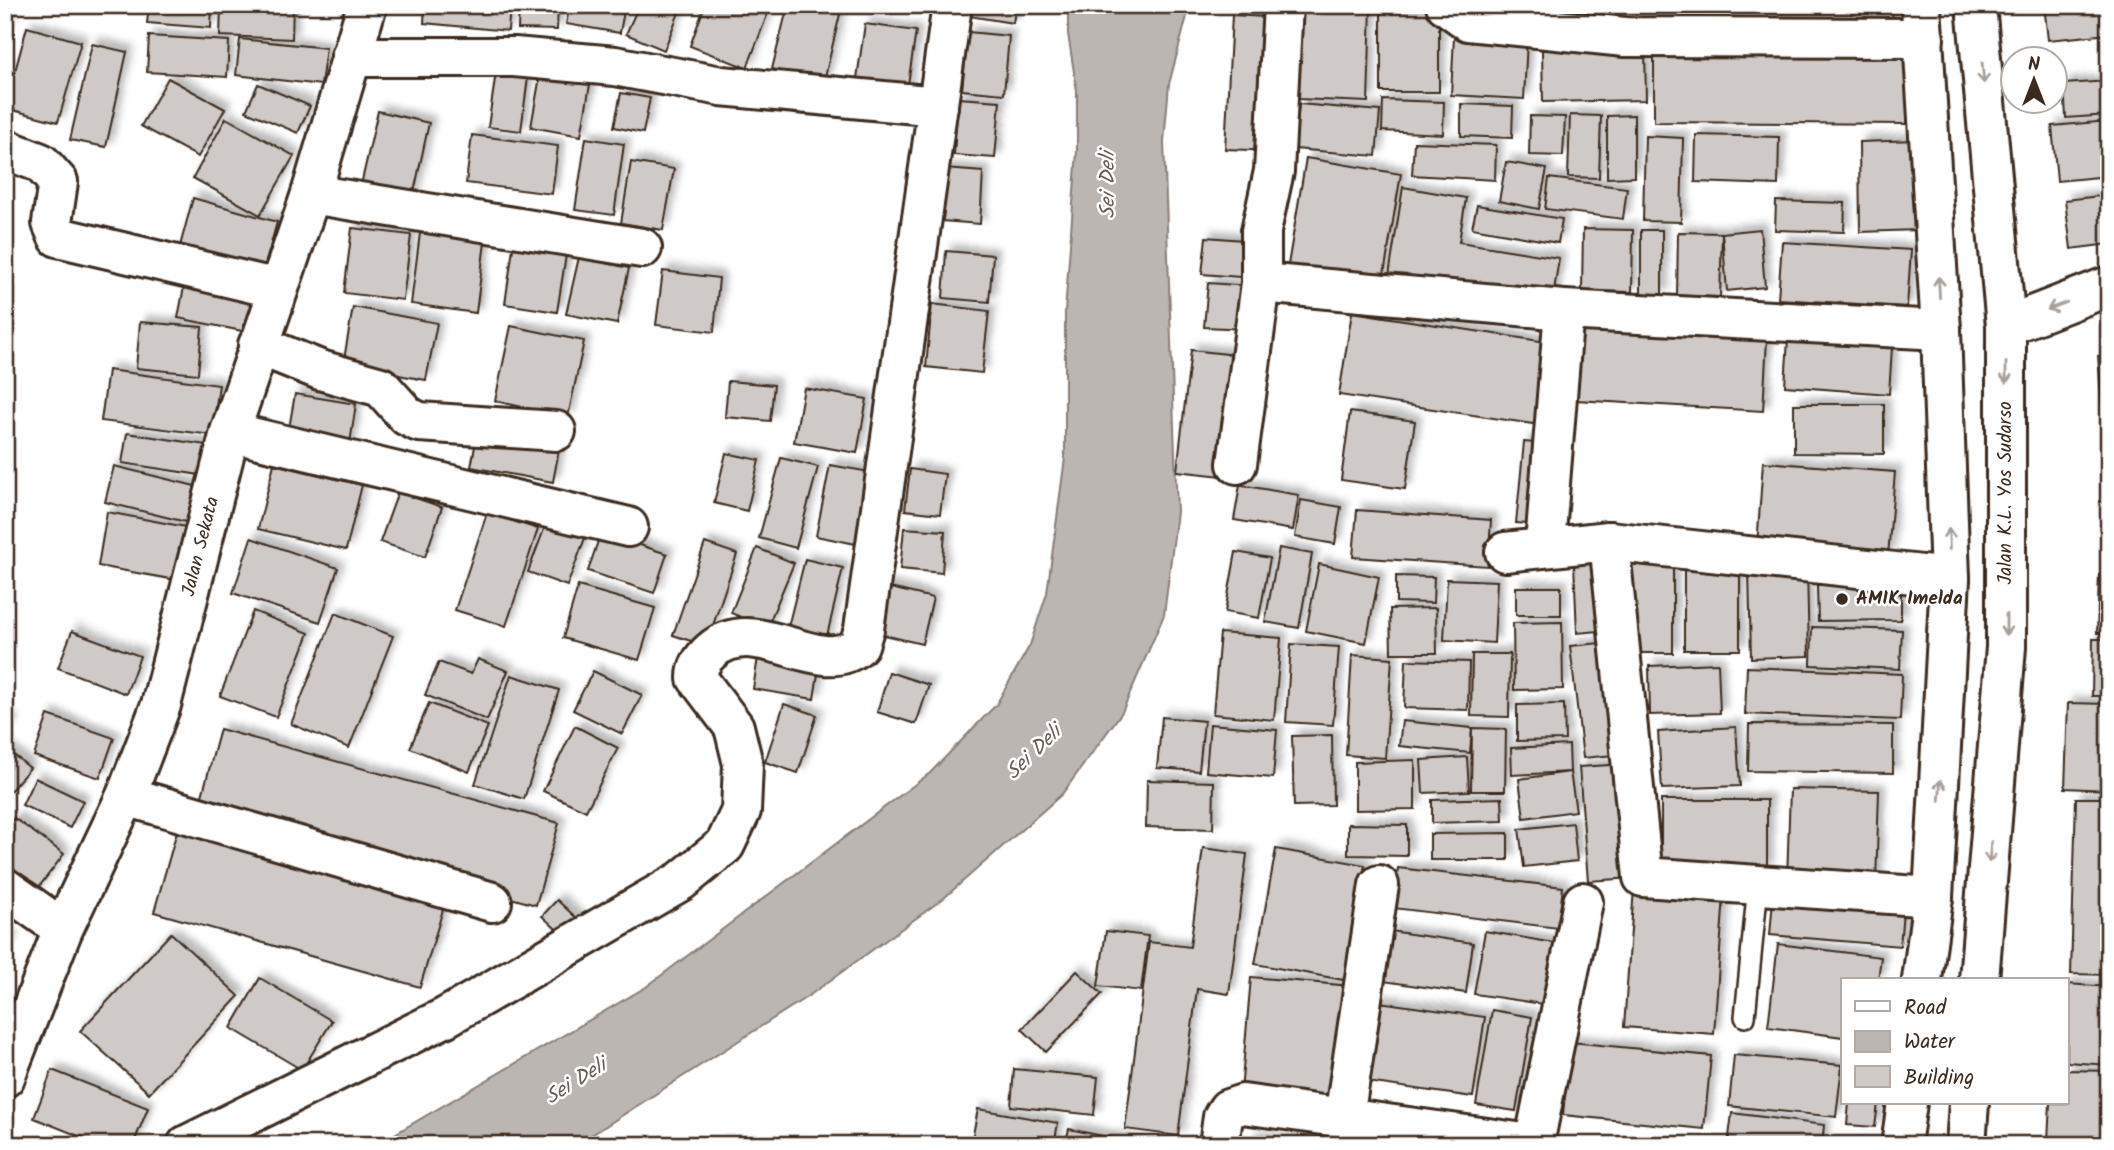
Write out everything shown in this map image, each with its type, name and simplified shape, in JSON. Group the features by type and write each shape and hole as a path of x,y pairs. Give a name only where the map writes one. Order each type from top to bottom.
{"street":[{"name":"Jalan Sekata","path":"5,1077 63,929 126,796 161,705 230,432 311,194 368,5"},
{"path":"187,1145 446,1017 681,881 725,845 741,811 743,764 734,727 697,678 697,670 704,657 719,643 736,638 761,638 823,655 843,656 859,645 864,629 952,5"},
{"path":"1237,464 1261,283 1261,231 1274,170 1283,5"},
{"path":"1446,5 1468,21 1625,37 1922,22 1941,330 1950,578 1933,897 1922,978"},
{"name":"Jalan K.L. Yos Sudarso","path":"1976,5 2006,326 2006,647 1979,978"},
{"path":"351,57 514,57 615,66 721,86 938,106"},
{"path":"5,149 41,163 58,182 52,223 58,237 278,289"},
{"path":"311,194 642,248"},
{"path":"1261,283 1564,310 1941,330"},
{"path":"2006,326 2109,286"},
{"path":"1545,545 1564,310"},
{"path":"258,345 320,370 381,387 407,416 419,422 556,431"},
{"path":"230,432 628,527"},
{"path":"1504,552 1545,545 1609,541 1950,578"},
{"path":"1609,541 1643,877 1933,897"},
{"path":"126,796 492,902"},
{"path":"1344,1118 1379,884"},
{"path":"5,888 63,929"},
{"path":"1219,1145 1223,1117 1228,1109 1243,1104 1491,1142 1536,1144 1583,902"},
{"path":"1901,1145 1907,1104"},
{"path":"1966,1145 1969,1104"}],"lane":[{"path":"1745,1017 1758,885"}],"water":[{"name":"Sei Deli","path":"1068,5 1190,5 1169,84 1164,142 1177,512 1164,615 1122,712 1062,794 944,898 810,995 576,1145 376,1145 646,987 930,773 996,705 1030,645 1047,593 1065,458 1065,312 1077,151 1077,91 1068,34"}],"building":[{"path":"5,5 16,5 5,29"},
{"path":"149,5 212,5 211,28 147,23"},
{"path":"221,5 293,5 292,39 220,36"},
{"path":"425,5 510,5 508,31 424,23"},
{"path":"519,5 558,5 557,30 518,29"},
{"path":"570,5 625,5 620,33 566,24"},
{"path":"639,5 682,5 664,50 626,34"},
{"path":"705,5 771,5 747,68 690,46"},
{"path":"788,5 817,5 841,10 824,81 772,69"},
{"path":"970,5 1016,5 1013,23 969,16"},
{"path":"1302,5 1371,5 1368,102 1298,99"},
{"path":"1381,5 1439,5 1439,92 1381,92"},
{"path":"1661,5 1750,5 1661,9"},
{"path":"1767,5 1892,5 1893,28 1768,34"},
{"path":"2044,5 2109,5 2109,34 2048,40"},
{"path":"1232,15 1280,18 1273,151 1225,149"},
{"path":"865,24 916,31 907,91 856,85"},
{"path":"27,27 81,42 58,122 5,108"},
{"path":"968,32 1009,36 1004,94 962,90"},
{"path":"149,36 229,41 227,77 147,72"},
{"path":"1454,36 1527,39 1524,99 1451,95"},
{"path":"240,39 326,48 321,85 236,75"},
{"path":"92,44 127,52 106,147 70,140"},
{"path":"1654,46 1908,48 1907,124 1654,122"},
{"path":"1645,48 1646,100 1543,102 1542,50"},
{"path":"542,65 592,73 581,136 531,127"},
{"path":"496,72 528,77 521,131 488,127"},
{"path":"168,78 225,109 198,157 141,126"},
{"path":"2109,81 2109,115 2066,118 2068,84"},
{"path":"258,84 310,106 298,133 246,111"},
{"path":"621,93 650,98 643,133 614,127"},
{"path":"958,98 1000,101 995,158 954,155"},
{"path":"1383,100 1444,102 1443,134 1382,131"},
{"path":"1299,104 1380,111 1376,156 1295,149"},
{"path":"1461,104 1513,106 1512,138 1461,136"},
{"path":"378,111 429,123 413,197 361,185"},
{"path":"1570,115 1601,116 1599,178 1568,177"},
{"path":"1634,115 1634,177 1607,178 1607,116"},
{"path":"1530,116 1565,117 1563,156 1529,155"},
{"path":"226,118 294,156 260,215 193,178"},
{"path":"2109,121 2109,176 2057,181 2052,126"},
{"path":"472,135 558,146 552,194 466,183"},
{"path":"1696,135 1779,137 1778,185 1695,182"},
{"path":"1645,136 1683,138 1681,222 1643,221"},
{"path":"586,138 624,144 614,215 575,210"},
{"path":"1916,140 1918,230 1860,232 1859,142"},
{"path":"1414,142 1496,145 1495,180 1412,175"},
{"path":"1306,158 1401,174 1383,280 1288,265"},
{"path":"631,162 674,169 663,230 621,223"},
{"path":"1506,162 1547,169 1539,209 1499,201"},
{"path":"945,169 983,172 980,224 942,221"},
{"path":"1549,178 1627,188 1623,219 1545,209"},
{"path":"1403,187 1466,198 1459,242 1559,258 1552,304 1388,282"},
{"path":"2109,195 2109,244 2071,249 2065,200"},
{"path":"193,198 277,222 264,269 180,246"},
{"path":"1776,201 1845,203 1844,232 1775,230"},
{"path":"1477,205 1562,219 1558,243 1472,228"},
{"path":"352,228 411,235 403,300 344,293"},
{"path":"1583,229 1633,230 1632,292 1582,291"},
{"path":"1760,229 1765,287 1727,291 1722,233"},
{"path":"1641,230 1662,230 1662,295 1641,295"},
{"path":"1678,232 1722,233 1720,297 1677,296"},
{"path":"420,233 485,242 476,313 411,304"},
{"path":"1206,237 1256,241 1253,278 1202,274"},
{"path":"1782,242 1911,250 1907,307 1778,299"},
{"path":"513,248 566,255 557,312 505,304"},
{"path":"946,251 993,255 989,302 943,298"},
{"path":"579,257 629,268 617,324 566,314"},
{"path":"187,271 256,284 247,332 178,318"},
{"path":"663,271 719,278 714,332 656,325"},
{"path":"1208,283 1250,286 1248,329 1204,327"},
{"path":"932,304 989,311 982,373 926,367"},
{"path":"353,307 437,323 426,380 343,365"},
{"path":"1352,312 1553,343 1540,425 1339,395"},
{"path":"140,322 202,327 198,374 136,368"},
{"path":"511,326 584,341 568,417 495,401"},
{"path":"1580,327 1767,338 1763,411 1576,400"},
{"path":"1788,339 1892,347 1889,394 1785,386"},
{"path":"1191,350 1245,356 1231,477 1177,471"},
{"path":"2109,355 2109,469 2107,469 2098,356"},
{"path":"108,370 219,385 212,435 101,421"},
{"path":"728,381 774,385 770,421 725,417"},
{"path":"804,388 867,399 857,453 794,442"},
{"path":"295,394 356,404 349,450 287,440"},
{"path":"1794,404 1884,404 1884,454 1794,453"},
{"path":"1350,412 1415,421 1405,489 1341,480"},
{"path":"127,433 213,446 207,476 122,463"},
{"path":"477,436 559,450 553,482 471,467"},
{"path":"1524,442 1547,444 1539,525 1516,523"},
{"path":"726,453 759,460 747,511 714,503"},
{"path":"781,458 818,467 796,548 759,538"},
{"path":"1763,462 1895,472 1888,556 1757,546"},
{"path":"274,464 362,485 346,550 258,529"},
{"path":"830,465 870,472 856,544 816,536"},
{"path":"114,466 199,487 190,523 105,502"},
{"path":"910,469 945,474 940,514 905,510"},
{"path":"1240,485 1299,495 1293,530 1234,520"},
{"path":"398,492 442,507 425,557 380,542"},
{"path":"1301,500 1341,507 1335,544 1295,537"},
{"path":"1357,510 1491,520 1488,566 1353,557"},
{"path":"107,512 186,527 176,580 98,566"},
{"path":"487,513 538,529 506,626 455,610"},
{"path":"549,516 588,530 567,586 528,572"},
{"path":"904,528 945,531 942,573 900,569"},
{"path":"601,532 667,554 654,593 588,571"},
{"path":"251,538 338,568 320,622 233,593"},
{"path":"705,543 737,554 706,646 673,635"},
{"path":"757,548 794,563 767,628 731,613"},
{"path":"1279,548 1312,554 1299,628 1265,622"},
{"path":"1236,552 1270,558 1259,618 1225,612"},
{"path":"1684,558 1740,558 1740,650 1684,650"},
{"path":"805,559 843,568 826,640 787,631"},
{"path":"1619,561 1673,561 1673,653 1619,653"},
{"path":"1574,563 1596,563 1599,631 1577,633"},
{"path":"1319,564 1379,577 1366,643 1306,631"},
{"path":"1807,568 1809,656 1751,658 1749,570"},
{"path":"2099,575 2109,575 2109,633 2097,633"},
{"path":"1396,576 1434,577 1433,603 1396,602"},
{"path":"1447,579 1497,581 1494,643 1444,640"},
{"path":"1901,584 1901,620 1818,621 1817,585"},
{"path":"578,586 655,608 639,660 563,638"},
{"path":"882,586 933,598 922,644 871,632"},
{"path":"1516,587 1561,587 1561,615 1516,615"},
{"path":"1436,608 1437,653 1391,653 1390,609"},
{"path":"253,611 309,633 276,717 220,696"},
{"path":"335,613 393,636 349,748 291,724"},
{"path":"1562,622 1563,689 1514,690 1513,623"},
{"path":"1812,627 1902,630 1900,669 1811,665"},
{"path":"72,631 140,656 126,694 58,668"},
{"path":"1220,633 1281,638 1274,720 1213,714"},
{"path":"2093,639 2109,639 2109,696 2092,696"},
{"path":"1601,643 1614,755 1583,758 1570,646"},
{"path":"1291,644 1339,647 1333,725 1286,722"},
{"path":"759,651 820,661 814,699 753,689"},
{"path":"1472,654 1510,654 1509,717 1471,716"},
{"path":"1352,655 1392,658 1385,758 1346,755"},
{"path":"478,659 508,671 487,720 425,695 439,662 471,674"},
{"path":"1406,660 1469,662 1468,710 1404,708"},
{"path":"1718,663 1720,713 1650,715 1649,666"},
{"path":"1747,667 1902,674 1900,720 1745,714"},
{"path":"593,671 642,695 622,734 573,710"},
{"path":"889,672 929,685 916,724 877,712"},
{"path":"511,675 559,690 524,799 475,784"},
{"path":"429,703 488,726 469,772 410,748"},
{"path":"2068,703 2109,704 2109,790 2065,788"},
{"path":"784,704 817,715 798,773 765,762"},
{"path":"1564,704 1565,740 1517,741 1517,705"},
{"path":"48,715 114,738 100,778 34,756"},
{"path":"5,717 12,724 5,731"},
{"path":"1162,717 1204,721 1199,771 1157,768"},
{"path":"1402,721 1472,728 1470,753 1399,746"},
{"path":"1210,724 1277,730 1273,778 1206,772"},
{"path":"1749,724 1893,725 1893,773 1748,771"},
{"path":"575,726 618,748 586,811 543,791"},
{"path":"1736,727 1740,786 1662,789 1658,732"},
{"path":"1472,728 1506,729 1505,791 1471,791"},
{"path":"220,729 559,823 536,905 198,811"},
{"path":"1332,735 1333,805 1294,806 1292,736"},
{"path":"1569,745 1570,772 1512,775 1511,748"},
{"path":"5,748 30,768 5,797"},
{"path":"1467,757 1469,791 1423,793 1421,760"},
{"path":"1415,760 1415,809 1355,810 1355,762"},
{"path":"1625,764 1634,878 1588,881 1579,767"},
{"path":"1570,772 1576,811 1524,818 1519,779"},
{"path":"35,778 83,801 70,828 22,805"},
{"path":"1147,780 1214,782 1213,829 1146,827"},
{"path":"1790,789 1879,791 1876,883 1787,880"},
{"path":"1502,798 1503,821 1432,823 1432,800"},
{"path":"2076,798 2109,798 2109,975 2071,974"},
{"path":"1661,800 1767,800 1767,868 1661,868"},
{"path":"14,818 64,854 35,892 5,870 5,830"},
{"path":"1573,823 1577,861 1524,867 1519,829"},
{"path":"1348,824 1407,825 1407,856 1348,855"},
{"path":"177,831 444,906 420,987 154,912"},
{"path":"1508,833 1508,860 1430,860 1430,834"},
{"path":"1203,848 1247,854 1229,994 1197,989 1178,1136 1125,1129 1149,942 1190,947"},
{"path":"1276,849 1365,865 1344,980 1255,964"},
{"path":"1398,868 1563,887 1558,928 1393,908"},
{"path":"1774,887 1904,898 1900,946 1770,935"},
{"path":"1634,888 1724,895 1714,1034 1624,1027"},
{"path":"557,900 583,924 568,940 542,916"},
{"path":"1106,931 1148,936 1141,991 1098,986"},
{"path":"1390,931 1473,943 1466,993 1383,981"},
{"path":"1485,931 1560,944 1550,1005 1474,994"},
{"path":"171,933 239,996 149,1093 80,1031"},
{"path":"5,935 11,938 5,952"},
{"path":"1778,944 1881,957 1878,978 1841,978 1841,1037 1768,1027"},
{"path":"1077,971 1102,994 1046,1052 1022,1029"},
{"path":"1251,977 1351,986 1340,1101 1241,1092"},
{"path":"260,978 332,1021 302,1070 231,1028"},
{"path":"2068,984 2109,987 2109,1065 2068,1062"},
{"path":"1372,1001 1485,1017 1473,1097 1360,1081"},
{"path":"1492,1010 1532,1017 1516,1111 1476,1105"},
{"path":"1570,1042 1711,1056 1704,1129 1563,1115"},
{"path":"1734,1055 1841,1065 1836,1117 1729,1106"},
{"path":"1014,1069 1098,1077 1094,1115 1011,1106"},
{"path":"52,1070 148,1108 133,1145 101,1145 34,1118"},
{"path":"2068,1070 2109,1071 2109,1143 2048,1140 2050,1104 2068,1104"},
{"path":"1849,1104 1878,1104 1875,1127 1847,1125"},
{"path":"978,1109 1058,1123 1054,1145 971,1145"},
{"path":"1732,1113 1824,1125 1822,1145 1728,1145"},
{"path":"1069,1129 1146,1145 1065,1145"},
{"path":"1252,1137 1305,1145 1251,1145"}],"place":[{"name":"AMIK Imelda","path":"1842,599"}]}
